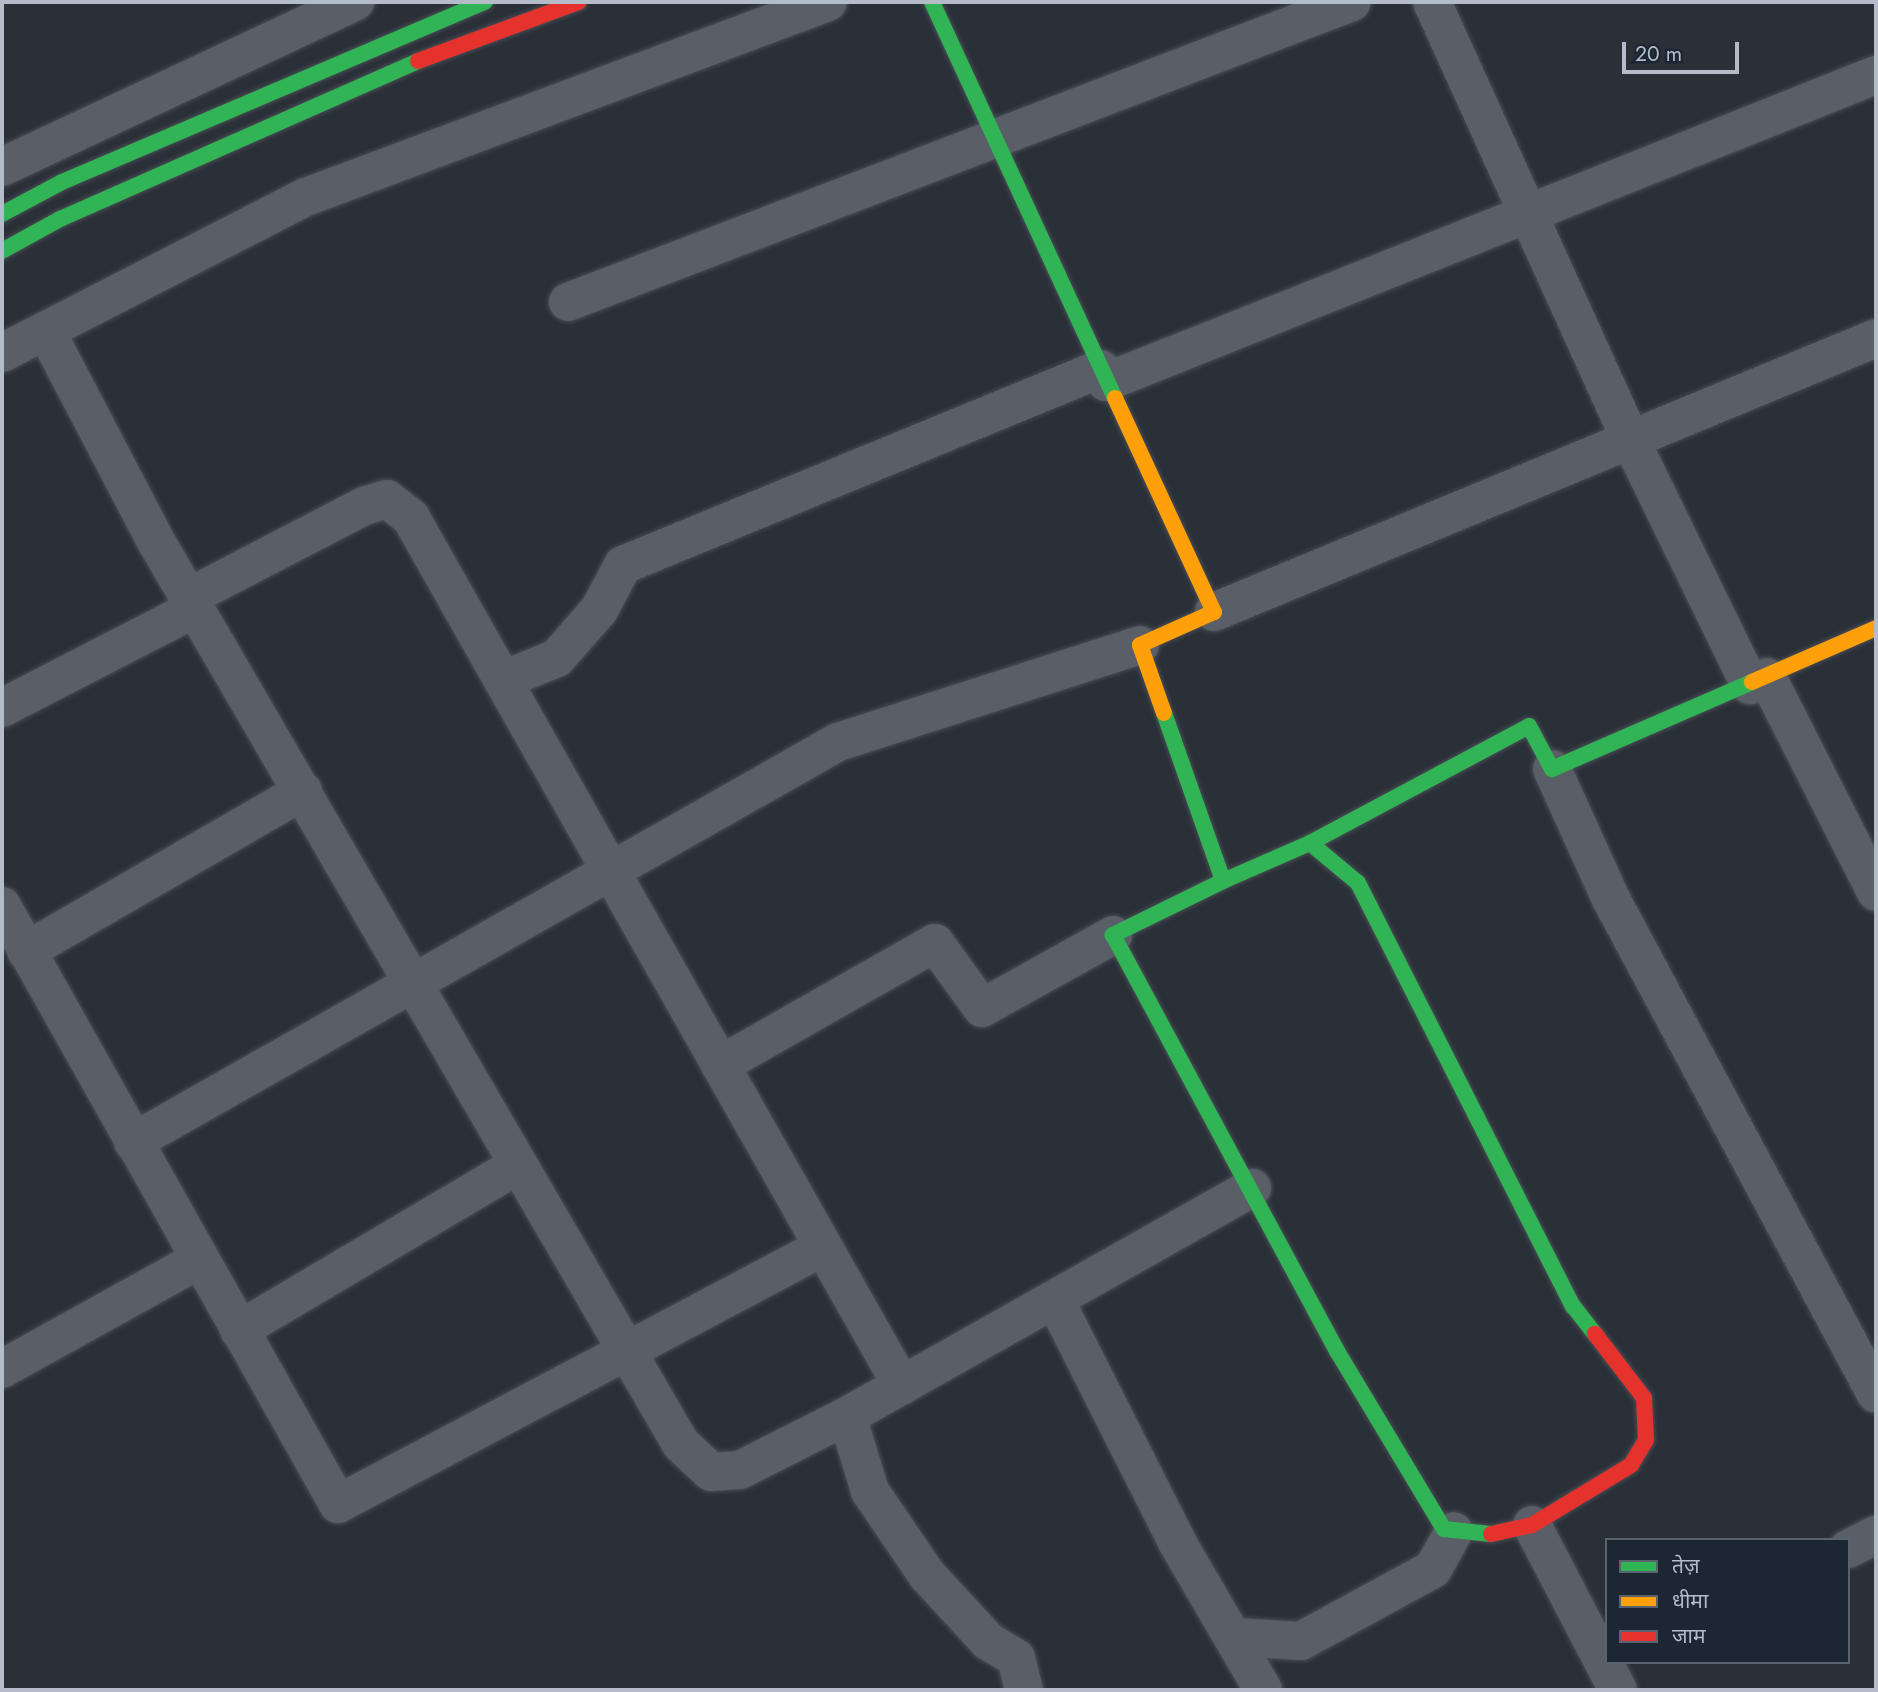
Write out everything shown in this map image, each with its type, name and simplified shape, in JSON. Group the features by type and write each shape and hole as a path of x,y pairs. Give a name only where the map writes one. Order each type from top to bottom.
{"main road":[{"path":"2,214 62,182 485,2"},
{"path":"2,251 406,66 578,2"},
{"path":"932,2 1214,612 1140,645 1223,881"},
{"path":"1310,843 1358,883 1573,1306 1644,1398 1646,1440 1631,1465 1532,1525 1483,1536 1444,1529 1408,1473 1113,935 1223,881 1310,843 1530,726 1552,769 1876,628"}],"street":[{"path":"2,167 355,2"},
{"path":"2,354 306,197 828,2"},
{"path":"568,302 996,144 1352,2"},
{"path":"1432,2 1531,210 1630,439 1759,681 1876,892"},
{"path":"503,680 557,658 599,610 623,565 1103,375 1876,75"},
{"path":"46,331 192,602 413,980 516,1166 681,1444 711,1472 740,1470 847,1416 1252,1188"},
{"path":"1214,612 1876,338"},
{"path":"2,708 192,602 387,499 411,518 606,870 902,1386"},
{"path":"133,1142 606,870 838,742 1140,645"},
{"path":"1552,769 1611,899 1876,1394"},
{"path":"26,951 303,791"},
{"path":"2,906 338,1504 627,1355 823,1247"},
{"path":"720,1065 935,943 982,1008 1113,935"},
{"path":"239,1330 516,1166"},
{"path":"2,1369 199,1260"},
{"path":"1055,1300 1177,1542 1236,1637 1263,1690"},
{"path":"847,1416 870,1491 927,1575 988,1641 1016,1658 1024,1690"},
{"path":"1532,1525 1605,1654"},
{"path":"1236,1637 1301,1642 1433,1569 1454,1531"},
{"path":"1850,1548 1876,1535"}],"traffic: fast":[{"path":"2,214 62,182 485,2"},
{"path":"932,2 1115,398"},
{"path":"2,251 60,219 418,61"},
{"path":"1164,713 1223,881 1310,843 1529,726 1552,769 1752,682"},
{"path":"1310,843 1358,883 1573,1306 1595,1334"},
{"path":"1223,881 1113,935 1337,1351 1444,1529 1491,1534"}],"traffic: slow":[{"path":"1115,398 1214,612 1140,645 1164,713"},
{"path":"1752,682 1876,628"}],"traffic: jam":[{"path":"418,61 578,2"},
{"path":"1491,1534 1532,1525 1631,1465 1646,1440 1644,1398 1595,1334"}]}
